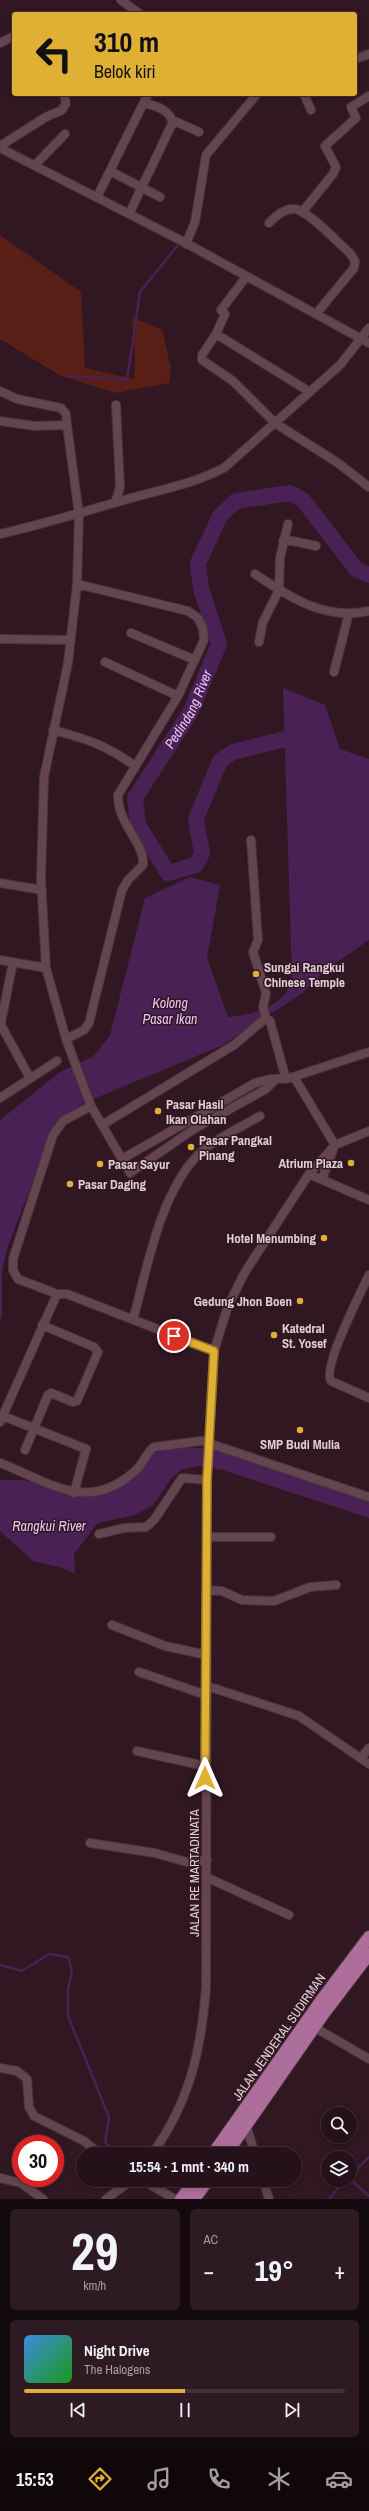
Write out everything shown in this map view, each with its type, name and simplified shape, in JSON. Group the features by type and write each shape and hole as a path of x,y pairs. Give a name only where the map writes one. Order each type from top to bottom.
{"highway":[{"name":"JALAN JENDERAL SUDIRMAN","path":"218,2147 322,1998 369,1937"},
{"name":"JALAN JENDERAL SUDIRMAN","path":"231,2147 314,2027 369,1954"},
{"path":"181,2199 190,2187"},
{"path":"194,2199 203,2187"}],"street":[{"path":"121,0 137,12"},
{"path":"0,43 12,37"},
{"path":"357,58 369,54"},
{"path":"64,96 66,104 62,110 28,127 0,147 181,241 246,278 369,343"},
{"path":"97,197 147,96"},
{"path":"181,241 195,222 206,155 255,96"},
{"path":"305,96 311,110"},
{"path":"303,211 334,174 336,167 325,146 356,118 351,107 369,96"},
{"path":"144,103 160,109 170,116 172,120 199,132"},
{"path":"129,214 172,120"},
{"path":"35,165 65,134"},
{"path":"110,170 160,197"},
{"path":"269,223 279,213 288,209 303,211 350,253 355,261 354,268 316,314"},
{"path":"246,278 220,310 224,314 216,334 202,355 202,360 233,381 275,423 338,463 369,487"},
{"path":"0,534 78,515 204,478 229,464 340,365 369,328"},
{"path":"216,334 310,392"},
{"path":"0,391 17,400 61,408 66,414 78,515 77,584 68,663 53,730 42,799 42,890 46,968 66,1039 91,1105 130,1173 209,1120 259,1093 276,1079"},
{"path":"115,503 120,487 116,405"},
{"path":"0,421 35,426 67,426"},
{"path":"259,642 263,622 279,590 283,541 288,524"},
{"path":"283,541 293,541 316,546"},
{"path":"255,574 279,590 320,610 349,613 369,611"},
{"path":"66,1039 84,1030 89,1023 122,890 128,880 143,865 143,855 122,818 118,806 118,795 178,696 204,640 203,629 198,618 188,611 77,584"},
{"path":"334,672 349,613"},
{"path":"131,633 195,660"},
{"path":"0,639 71,640"},
{"path":"105,662 178,696"},
{"path":"53,730 95,742 115,752 135,766"},
{"path":"251,840 258,940 253,952 266,993 263,1007 266,1017 270,1021 286,1079"},
{"path":"0,883 42,890"},
{"path":"0,960 46,968"},
{"path":"13,962 1,1028 30,1078"},
{"path":"102,1125 234,1045 266,1017"},
{"path":"122,1159 187,1120 255,1084 276,1079 294,1077 369,1052"},
{"path":"0,1098 57,1061"},
{"path":"294,1077 335,1145"},
{"path":"91,1105 63,1121 53,1135 13,1259 13,1270 18,1279 57,1294 67,1294 214,1351"},
{"path":"204,1111 209,1120"},
{"path":"133,1320 160,1227 182,1175 204,1150 260,1116"},
{"path":"187,1120 194,1130"},
{"path":"322,1179 335,1145 369,1131"},
{"name":"JALAN RE MARTADINATA","path":"157,2147 179,2111 199,2050 206,1987 207,1859 205,1766 207,1480 214,1351 228,1306 245,1272 309,1174 335,1145"},
{"path":"309,1174 369,1200"},
{"path":"369,1275 335,1350 329,1368 331,1381 369,1398"},
{"path":"57,1294 3,1406 1,1419 34,1428 86,1449 74,1493"},
{"path":"25,1450 50,1393 73,1402 77,1401 98,1352 94,1347 42,1325"},
{"path":"0,1463 74,1493 93,1493 123,1480 143,1463 151,1449 156,1446 208,1443 369,1497"},
{"path":"99,1534 124,1528 146,1527 154,1520 182,1478 207,1480"},
{"path":"207,1537 271,1537"},
{"path":"207,1590 222,1591 242,1600 274,1601 310,1587 336,1585"},
{"path":"112,1625 165,1646 206,1655"},
{"path":"139,1672 206,1695"},
{"path":"206,1686 299,1716 369,1764"},
{"path":"361,1758 369,1748"},
{"path":"137,1751 205,1766"},
{"path":"90,1842 160,1854 190,1862 207,1859"},
{"path":"206,1877 289,1915"},
{"path":"314,2027 369,2060"},
{"path":"0,2068 17,2071 27,2079 29,2107 34,2116 89,2147"},
{"path":"246,2125 253,2147"},
{"path":"0,2178 21,2183 43,2199"},
{"path":"106,2199 122,2187"},
{"path":"154,2187 175,2199"},
{"path":"265,2187 269,2199"}],"shaded area":[{"path":"0,235 81,292 85,368 134,379 135,360 132,318 162,329 171,368 169,383 116,393 61,376 0,339"}],"water":[{"name":"Kolong Pasar Ikan","path":"283,688 325,705 340,749 369,759 369,940 327,969 301,994 223,1045 84,1103 55,1123 7,1249 2,1273 2,1314 0,1323 0,1120 60,1072 94,1056 110,1035 145,898 190,877 220,885 207,958 228,1017 248,1014 267,1008 282,997 288,990 292,980"},
{"name":"Rangkui River","path":"178,1447 216,1449 369,1500 369,1518 223,1470 199,1466 181,1470 171,1479 153,1505 135,1515 98,1523 74,1554 75,1574 63,1568 33,1561 0,1531 0,1480 24,1480 76,1495 102,1493 155,1453"}],"waterway":[{"path":"66,376 127,380 140,292 187,234"},
{"name":"Pedindang River","path":"289,738 233,752 220,761 196,819 202,853 196,865 168,873 138,825 135,798 190,713 219,644 201,589 198,563 220,516 236,501 290,493 303,500 356,569 369,575"},
{"path":"0,1965 22,1971 49,1954 68,1957 72,1970 68,1990 68,2016 109,2117 105,2143 110,2147"},
{"path":"357,2169 369,2157"},
{"path":"357,2185 369,2196"},
{"path":"329,2199 339,2187"}],"place":[{"name":"Sungai Rangkui Chinese Temple","path":"256,974"},
{"name":"Pasar Hasil Ikan Olahan","path":"158,1111"},
{"name":"Pasar Pangkal Pinang","path":"191,1147"},
{"name":"Atrium Plaza","path":"351,1163"},
{"name":"Pasar Sayur","path":"100,1164"},
{"name":"Pasar Daging","path":"70,1184"},
{"name":"Hotel Menumbing","path":"324,1238"},
{"name":"Gedung Jhon Boen","path":"300,1301"},
{"name":"Katedral St. Yosef","path":"274,1335"},
{"name":"SMP Budi Mulia","path":"300,1430"}],"route":[{"path":"174,1336 214,1351 207,1480 205,1778"}]}
